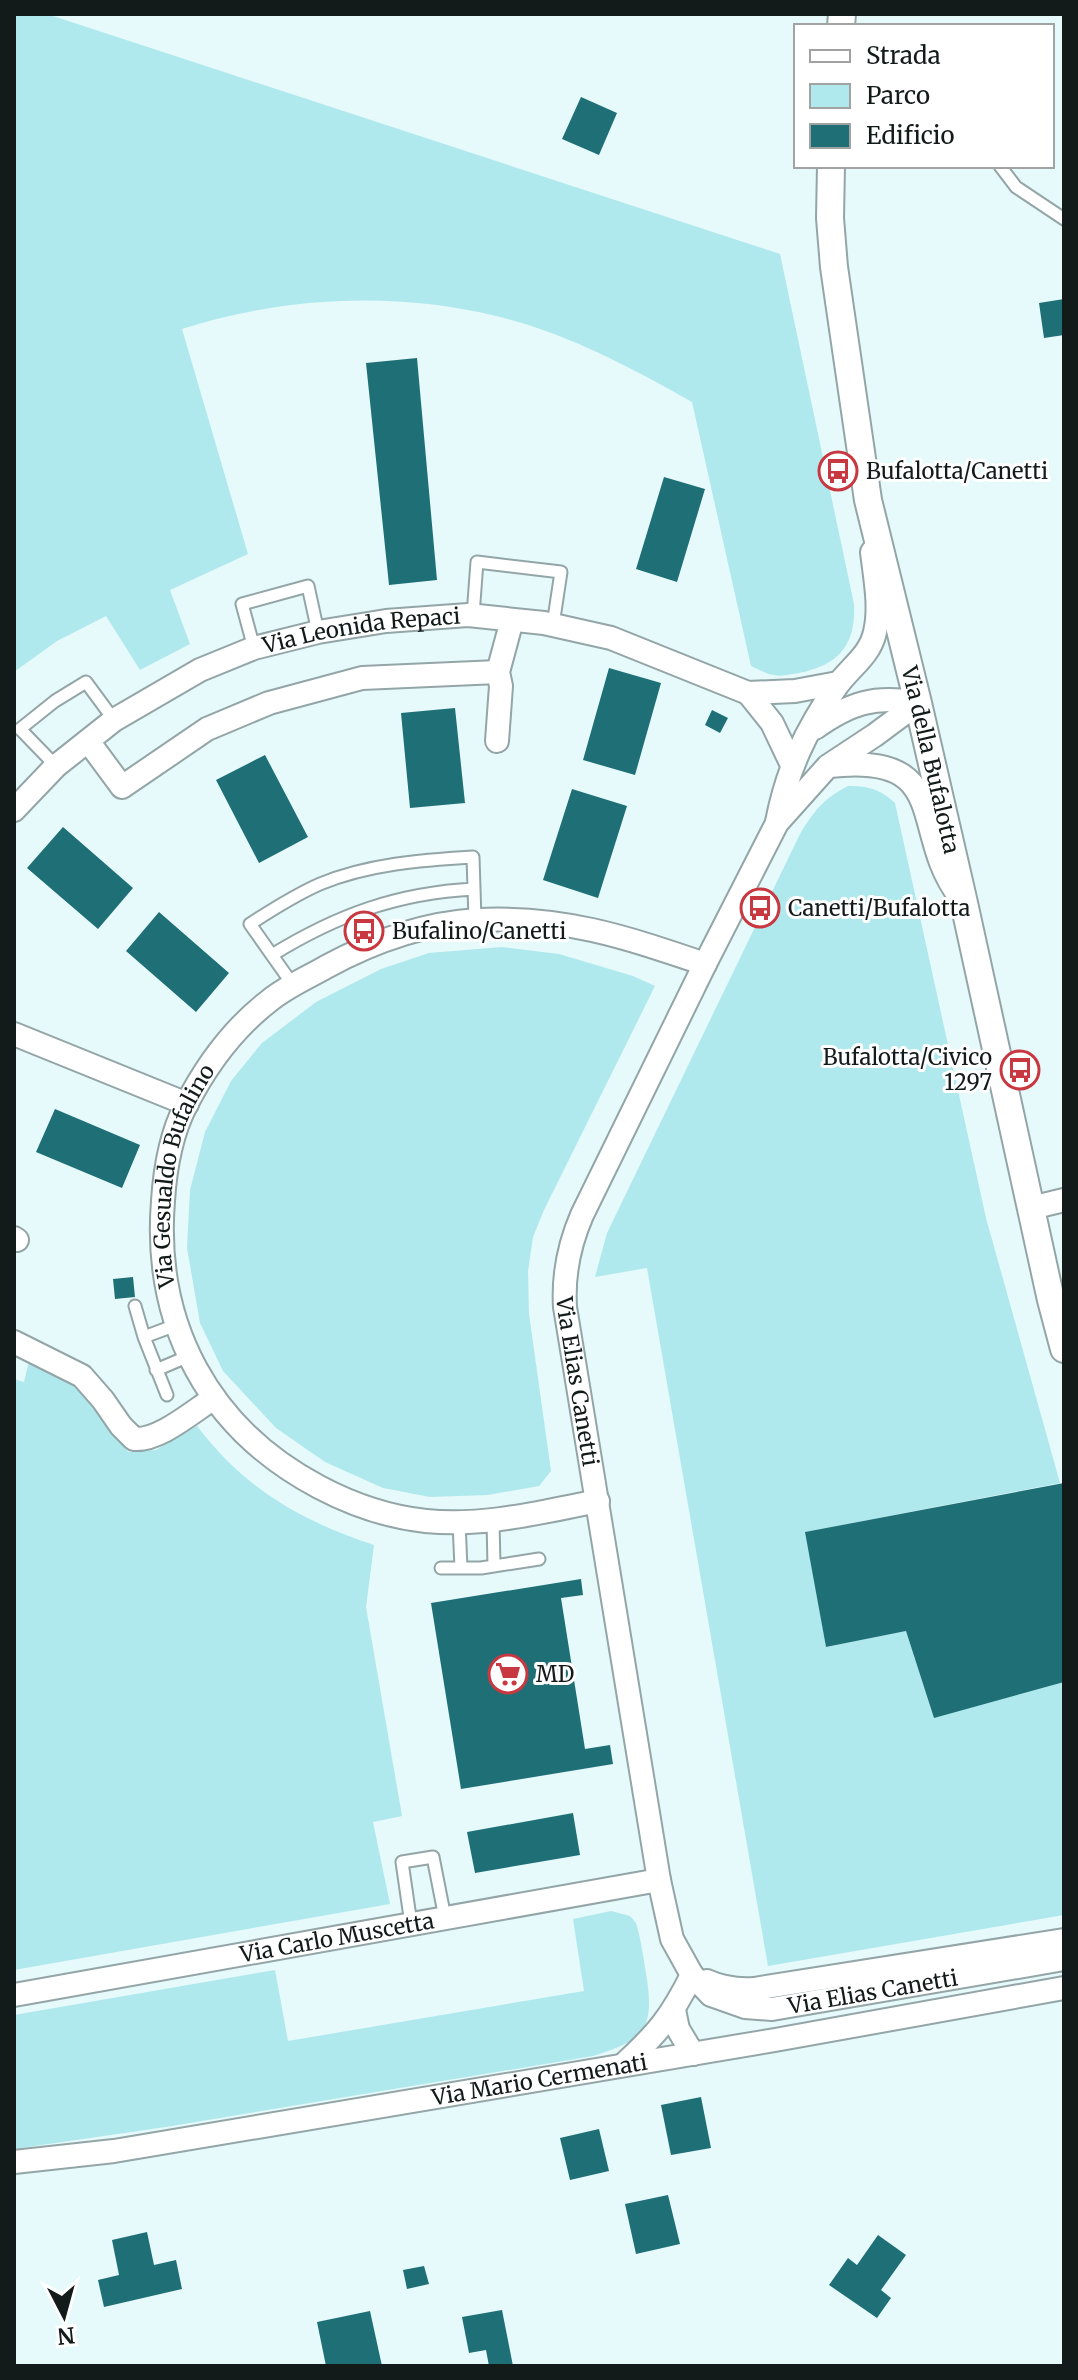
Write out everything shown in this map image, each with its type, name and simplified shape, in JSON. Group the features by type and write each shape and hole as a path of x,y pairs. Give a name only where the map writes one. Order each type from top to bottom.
{"street":[{"name":"Via della Bufalotta","path":"831,168 830,218 834,267 868,500 918,703 1064,1349"},
{"path":"777,823 785,784 807,734 838,683 866,652 876,630 868,500"},
{"name":"Via Leonida Repaci","path":"14,810 56,766 114,720 200,670 254,648 318,632 386,621 473,615 553,625 611,638 748,693 795,691 838,683"},
{"path":"497,741 501,686 498,672 512,620"},
{"path":"88,741 122,787 207,729 269,703 362,678 498,672"},
{"name":"Via Leonida Repaci","path":"748,693 772,723 792,765"},
{"path":"807,734 842,711 870,700 895,699 918,703"},
{"path":"777,823 828,766 918,703"},
{"path":"828,766 858,763 877,766 895,772 913,784 927,808 942,869 964,903"},
{"name":"Via Elias Canetti","path":"777,823 582,1215 569,1250 564,1281 565,1307 659,1880 672,1939 692,1975 711,1995 730,2004 762,2010 1064,1940"},
{"name":"Via Gesualdo Bufalino","path":"598,1501 493,1520 427,1521 371,1510 330,1493 263,1452 214,1398 189,1356 176,1325 166,1283 162,1215 166,1171 187,1104 237,1031 262,1007 293,985 346,956 383,941 430,927 475,920 533,921 579,926 620,936 705,964"},
{"path":"14,1034 187,1104"},
{"path":"1031,1208 1064,1200"},
{"path":"15,1345 82,1376 134,1439 156,1436 214,1398"},
{"name":"Via Carlo Muscetta","path":"14,1995 659,1880"},
{"name":"Via Elias Canetti","path":"692,1975 719,1986 740,1990 1064,1959"},
{"path":"622,2066 654,2037 674,2010 692,1975"},
{"name":"Via Mario Cermenati","path":"14,2162 114,2151 730,2048 1064,1988"},
{"path":"674,2010 678,2029 693,2054"},
{"path":"730,2048 762,2010"}],"lane":[{"path":"1002,168 1016,187 1064,219"},
{"path":"473,615 477,562 561,572 553,625"},
{"path":"254,648 242,604 263,597 308,586 318,632"},
{"path":"56,766 20,729 55,701 86,682 114,720"},
{"path":"293,985 250,924 291,898 332,880 396,864 473,857 475,920"},
{"path":"272,955 311,931 375,905 421,895 474,889"},
{"path":"135,1306 167,1395"},
{"path":"144,1337 176,1325"},
{"path":"156,1370 189,1356"},
{"path":"493,1520 494,1566"},
{"path":"459,1522 461,1568"},
{"path":"441,1568 494,1566 539,1559"},
{"path":"411,1924 402,1862 433,1857 445,1918"}],"green space":[{"path":"14,14 47,14 780,254 854,604 852,631 842,651 825,665 790,675 771,674 751,666 692,402 597,352 522,323 457,308 418,303 338,301 259,310 182,329 248,554 170,590 190,644 140,670 106,616 57,641 14,672"},
{"path":"848,786 873,789 895,803 986,1218 1060,1483 806,1532 826,1647 906,1631 934,1717 1064,1682 1064,1915 768,1966 647,1268 595,1277 607,1233 800,834 820,806"},
{"path":"502,947 559,954 633,976 655,986 533,1237 528,1271 529,1314 551,1471 539,1486 488,1495 430,1497 383,1488 325,1462 276,1428 223,1371 200,1323 187,1248 190,1190 205,1132 231,1081 262,1043 316,1002 381,969 429,953"},
{"path":"31,1353 87,1380 128,1452 156,1450 197,1426 234,1467 276,1500 322,1525 374,1545 366,1607 402,1816 373,1822 390,1904 14,1970 14,1379 24,1382"},
{"path":"611,1911 630,1916 636,1923 649,2007 643,2029 625,2044 611,2050 593,2056 166,2127 14,2149 14,2015 275,1970 288,2041 584,1991 573,1919"}],"building":[{"path":"581,97 617,113 599,155 562,139"},
{"path":"1064,299 1064,335 1044,338 1039,303"},
{"path":"417,358 437,580 389,585 366,363"},
{"path":"664,477 705,489 677,582 636,569"},
{"path":"609,668 661,683 635,775 583,760"},
{"path":"455,708 465,803 410,808 401,713"},
{"path":"712,710 728,718 720,733 705,725"},
{"path":"265,755 308,837 259,863 216,780"},
{"path":"572,789 627,806 598,898 543,880"},
{"path":"63,827 133,888 98,929 27,868"},
{"path":"159,912 229,973 196,1012 126,951"},
{"path":"55,1109 140,1145 122,1188 36,1152"},
{"path":"133,1277 135,1297 115,1299 113,1279"},
{"path":"1064,1483 1064,1682 934,1718 906,1631 826,1647 805,1532"},
{"name":"MD","path":"581,1579 583,1595 561,1598 585,1749 610,1745 613,1764 461,1789 431,1603"},
{"path":"573,1813 580,1855 475,1873 467,1832"},
{"path":"701,2097 711,2148 671,2155 661,2105"},
{"path":"599,2129 609,2171 570,2180 560,2138"},
{"path":"668,2195 680,2244 636,2254 625,2204"},
{"path":"147,2232 154,2265 176,2260 182,2289 104,2307 98,2280 119,2275 112,2240"},
{"path":"878,2235 906,2255 881,2290 891,2298 877,2318 829,2285 848,2258 857,2265"},
{"path":"424,2266 429,2284 407,2289 403,2270"},
{"path":"502,2310 513,2366 489,2366 486,2350 469,2353 462,2317"},
{"path":"370,2311 382,2366 326,2366 317,2322"}],"place":[{"name":"Bufalotta/Canetti","path":"838,471"},
{"name":"Canetti/Bufalotta","path":"760,908"},
{"name":"Bufalino/Canetti","path":"364,931"},
{"name":"Bufalotta/Civico 1297","path":"1020,1070"},
{"name":"MD","path":"508,1674"}]}
